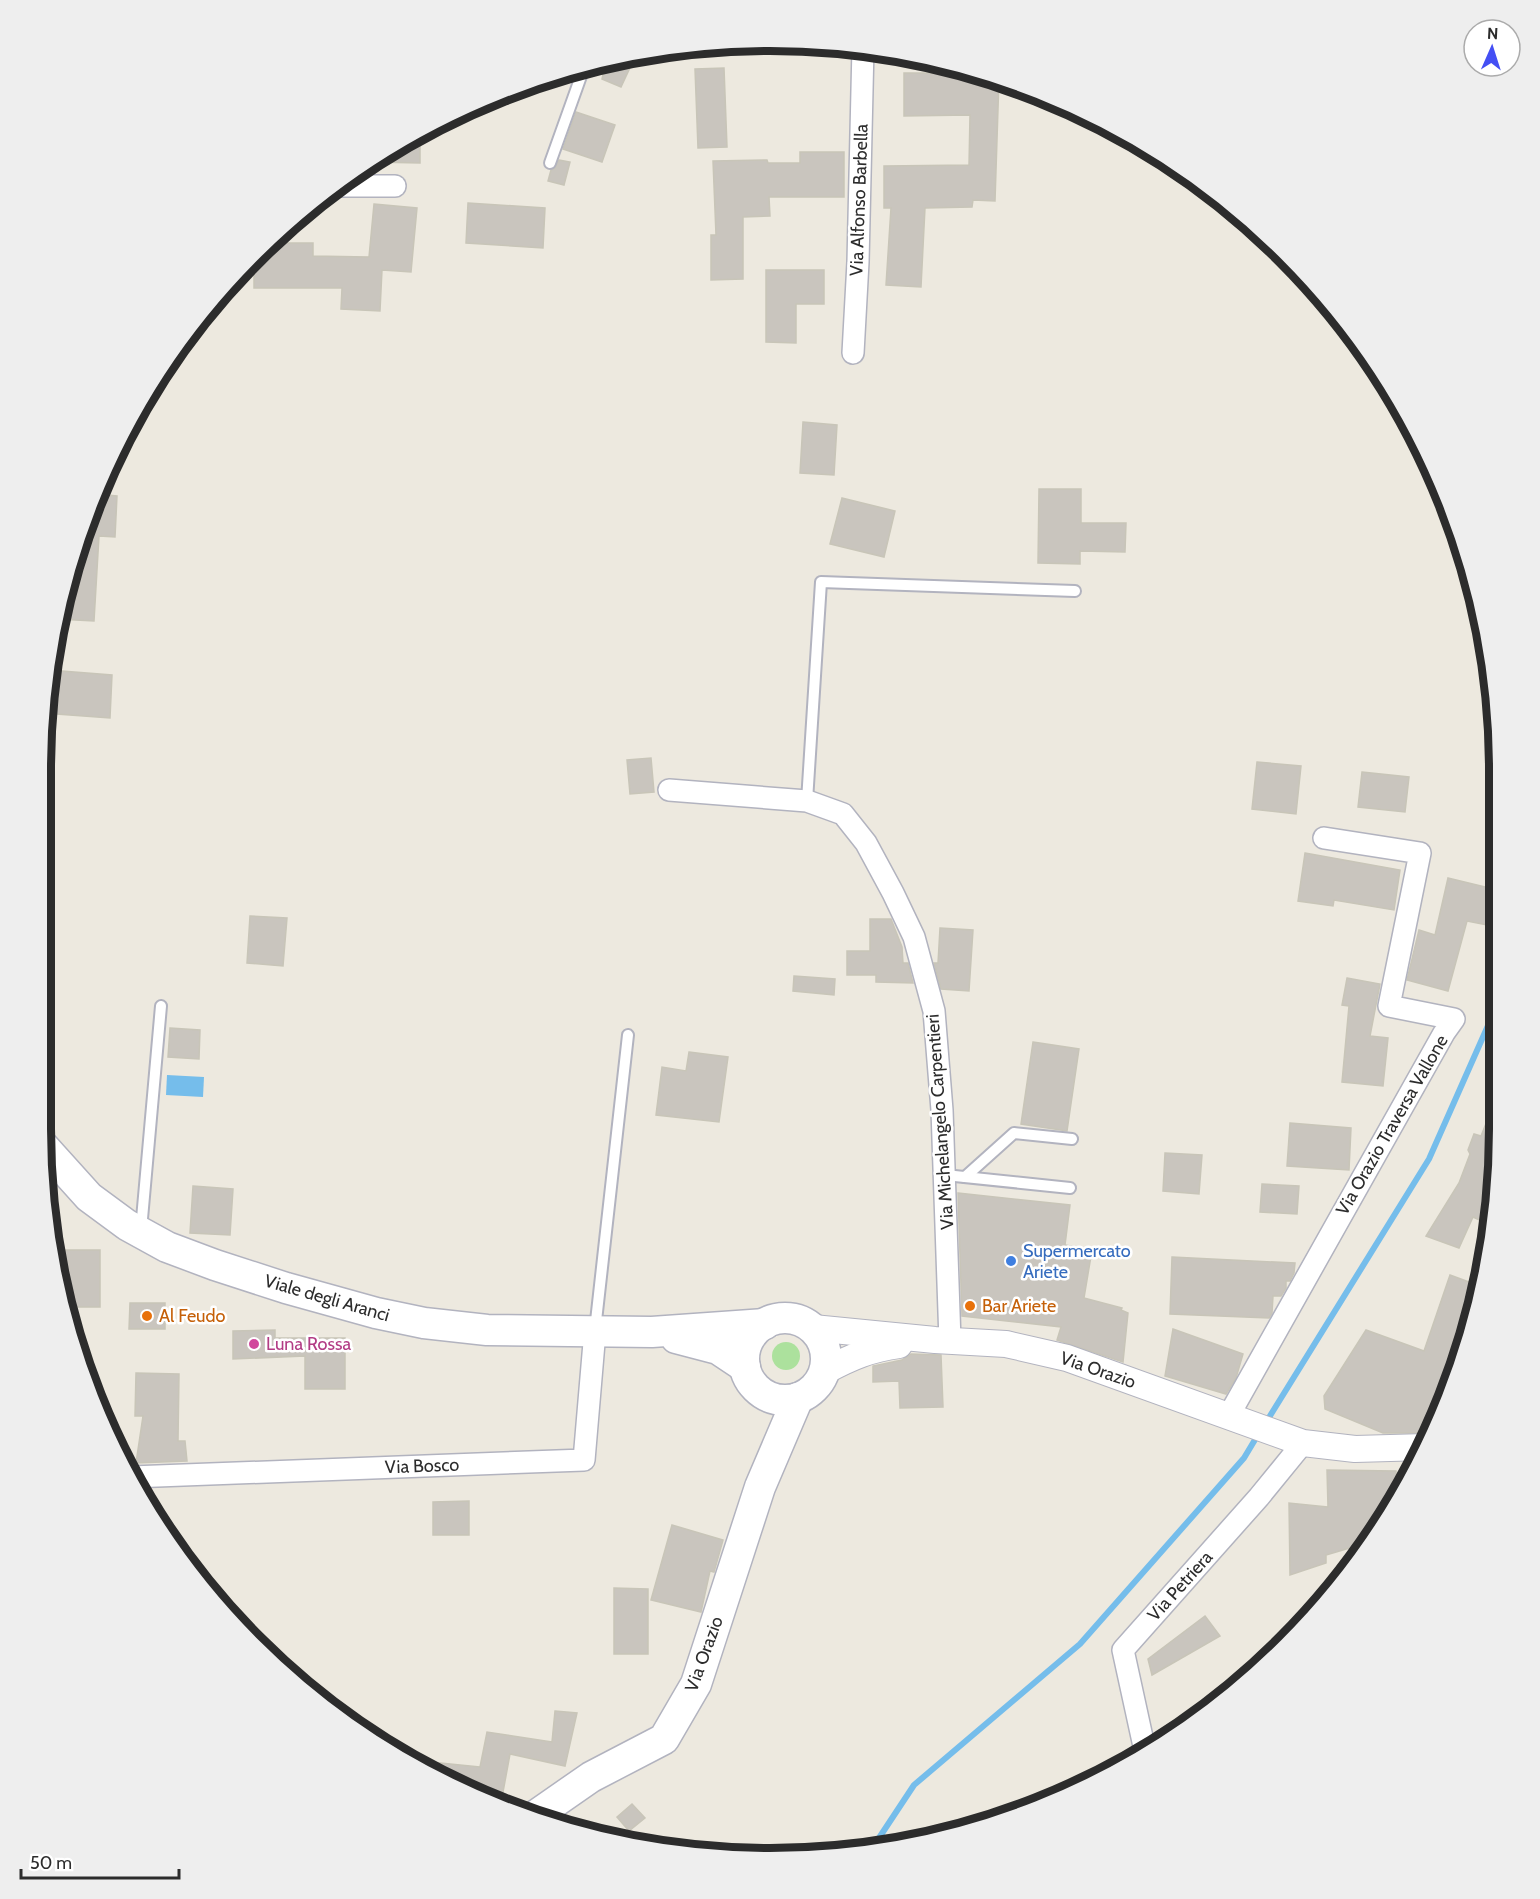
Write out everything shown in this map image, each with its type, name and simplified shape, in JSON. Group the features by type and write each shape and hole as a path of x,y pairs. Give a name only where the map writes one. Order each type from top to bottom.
{"main road":[{"name":"Viale degli Aranci","path":"52,1156 89,1197 127,1225 167,1247 214,1265 376,1313 424,1323 487,1330 652,1332"},
{"path":"789,1318 802,1321 813,1328 825,1348 827,1359 825,1371 819,1383 810,1392 798,1398 787,1400 764,1394 752,1382 745,1367 748,1342 755,1332 765,1324 777,1319 789,1318"},
{"path":"652,1332 765,1324"},
{"path":"652,1332 718,1349 745,1367"},
{"path":"760,1487 771,1435 764,1394"},
{"path":"760,1487 798,1398"},
{"name":"Via Orazio","path":"542,1811 591,1777 664,1739 696,1684 760,1487"}],"street":[{"name":"Via Alfonso Barbella","path":"853,353 858,262 863,57"},
{"path":"352,186 395,186"},
{"name":"Via Michelangelo Carpentieri","path":"669,790 807,801 843,814 866,843 893,893 914,937 934,1011 942,1110 955,1176 943,1340"},
{"name":"Via Orazio Traversa Vallone","path":"1228,1417 1364,1173 1454,1019 1389,1006 1420,853 1324,838"},
{"path":"813,1328 943,1340"},
{"name":"Via Bosco","path":"141,1477 584,1460 595,1331"},
{"path":"825,1371 855,1355 873,1349 943,1340"},
{"name":"Via Orazio","path":"943,1340 1006,1344 1066,1358 1303,1443"},
{"path":"1303,1443 1355,1449 1415,1446"},
{"name":"Via Petriera","path":"1143,1744 1123,1650 1259,1497 1303,1443"}],"lane":[{"path":"550,163 581,76"},
{"path":"807,801 821,582 1076,591"},
{"path":"141,1233 161,1006"},
{"path":"595,1331 628,1035"},
{"path":"955,1176 1014,1133 1072,1139"},
{"path":"955,1176 1070,1188"}],"green space":[{"path":"786,1342 796,1346 800,1356 796,1366 786,1370 776,1366 772,1356 776,1346"}],"water":[{"path":"167,1075 204,1077 203,1097 166,1095"}],"building":[{"path":"631,65 621,87 602,79 604,71"},
{"path":"724,68 727,147 698,148 695,69"},
{"path":"904,73 947,73 999,88 995,201 973,200 972,207 925,208 921,287 886,285 891,208 884,208 884,166 969,165 970,115 904,116"},
{"path":"576,112 615,125 602,162 563,149"},
{"path":"420,142 420,163 387,162"},
{"path":"800,152 844,152 844,197 769,197 770,216 743,217 743,279 711,280 711,235 716,235 713,161 767,160 768,163 800,163"},
{"path":"559,160 570,162 564,185 548,181 551,170 555,168"},
{"path":"468,203 545,208 543,248 466,243"},
{"path":"374,204 417,208 411,272 382,270 380,311 341,309 342,288 254,288 254,270 282,243 313,243 313,256 369,257"},
{"path":"766,270 824,270 824,304 796,304 796,343 766,342"},
{"path":"803,422 837,425 834,475 800,473"},
{"path":"1039,489 1081,489 1081,523 1126,523 1125,552 1080,551 1080,564 1038,563"},
{"path":"106,495 117,496 115,537 99,536 94,621 67,620 75,584"},
{"path":"842,498 895,511 884,557 830,544"},
{"path":"58,671 112,675 110,718 54,714"},
{"path":"651,758 654,792 630,794 627,760"},
{"path":"1257,762 1301,766 1296,814 1252,809"},
{"path":"1362,772 1409,777 1405,812 1358,807"},
{"path":"1305,853 1400,870 1394,910 1334,900 1333,906 1298,901"},
{"path":"1448,878 1489,888 1489,925 1467,921 1448,991 1407,980 1419,930 1435,935"},
{"path":"250,916 287,918 283,966 247,963"},
{"path":"870,919 891,919 902,947 903,963 908,963 913,983 876,982 876,975 847,975 847,951 870,951"},
{"path":"940,928 973,930 969,991 941,989 934,963 938,963"},
{"path":"794,976 835,979 834,995 793,991"},
{"path":"1347,978 1380,984 1370,1036 1388,1038 1383,1086 1342,1082 1349,1006 1342,1005"},
{"path":"170,1028 200,1030 199,1059 168,1057"},
{"path":"1033,1042 1079,1049 1067,1131 1021,1124"},
{"path":"689,1052 728,1057 719,1122 656,1115 662,1067 686,1071"},
{"path":"1489,1116 1483,1222 1473,1217 1459,1248 1426,1236 1459,1183 1470,1154 1468,1150 1474,1134 1481,1136"},
{"path":"1290,1123 1351,1128 1349,1170 1287,1166"},
{"path":"1165,1153 1202,1155 1199,1194 1163,1191"},
{"path":"1262,1184 1299,1186 1297,1214 1260,1212"},
{"path":"193,1186 233,1189 230,1235 190,1233"},
{"name":"Supermercato Ariete","path":"958,1193 1070,1205 1065,1245 1092,1250 1084,1298 1122,1308 1121,1310 1128,1313 1123,1362 1057,1340 1061,1327 962,1316"},
{"path":"62,1250 100,1250 100,1307 73,1307"},
{"path":"1172,1257 1295,1263 1294,1273 1290,1281 1286,1281 1286,1288 1281,1296 1273,1296 1272,1313 1269,1318 1170,1314"},
{"path":"1450,1275 1472,1283 1451,1360 1421,1433 1383,1433 1325,1409 1324,1396 1366,1330 1424,1351"},
{"name":"Al Feudo","path":"130,1303 165,1303 165,1329 129,1329"},
{"path":"1173,1329 1243,1354 1236,1378 1226,1394 1165,1376"},
{"path":"275,1330 275,1338 345,1338 345,1389 305,1389 305,1356 233,1359 233,1331"},
{"path":"911,1354 941,1355 943,1407 900,1408 899,1381 873,1382 873,1366 902,1360"},
{"path":"136,1373 179,1374 178,1441 185,1441 187,1461 136,1463 143,1416 135,1416"},
{"path":"1327,1470 1396,1471 1396,1483 1393,1489 1355,1546 1326,1555 1326,1563 1290,1575 1289,1503 1328,1507"},
{"path":"469,1501 469,1535 433,1535 433,1502"},
{"path":"672,1525 723,1540 714,1572 710,1571 701,1612 651,1600"},
{"path":"614,1588 648,1589 648,1654 614,1654"},
{"path":"1205,1616 1220,1636 1152,1675 1148,1659"},
{"path":"555,1711 577,1713 565,1766 510,1754 502,1796 429,1762 480,1767 487,1732 552,1742"},
{"path":"632,1804 645,1818 629,1831 617,1817"}],"waterway":[{"path":"1265,1424 1429,1159 1489,1023"},
{"path":"878,1840 914,1785 1080,1644 1244,1458 1259,1433"}],"place":[{"name":"Supermercato Ariete","path":"1011,1261"},
{"name":"Bar Ariete","path":"970,1306"},
{"name":"Al Feudo","path":"147,1316"},
{"name":"Luna Rossa","path":"254,1344"}]}
